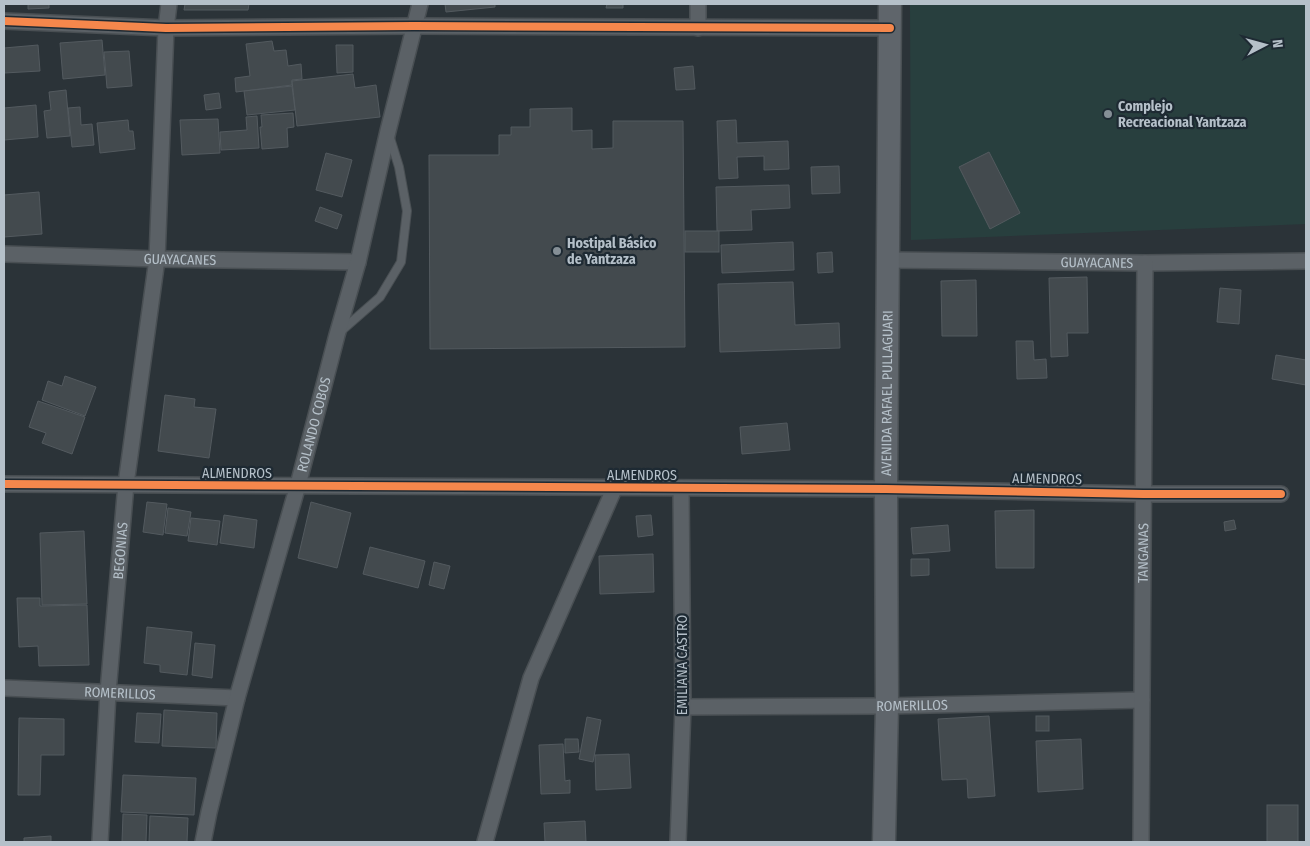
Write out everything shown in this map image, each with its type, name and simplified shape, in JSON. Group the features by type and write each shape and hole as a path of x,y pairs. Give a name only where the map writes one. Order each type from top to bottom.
{"street":[{"path":"166,28 169,4"},
{"name":"ROLANDO COBOS","path":"203,842 236,698 298,485 358,262 420,4"},
{"path":"698,4 698,28"},
{"name":"AVENIDA RAFAEL PULLAGUARI","path":"884,842 887,706 886,488 890,4"},
{"path":"4,21 166,28 414,26 890,28"},
{"name":"BEGONIAS","path":"100,842 108,692 126,484 157,259 166,28"},
{"name":"GUAYACANES","path":"4,254 157,259 358,262"},
{"name":"GUAYACANES","path":"887,260 1145,263 1306,261"},
{"name":"TANGANAS","path":"1141,842 1145,263"},
{"name":"ALMENDROS","path":"4,484 886,488 1143,494 1281,494"},
{"name":"ALMENDROS","path":"485,842 531,678 615,487"},
{"name":"EMILIANA CASTRO","path":"678,842 683,707 681,488"},
{"name":"ROMERILLOS","path":"4,688 236,698"},
{"name":"ROMERILLOS","path":"683,707 887,706 1142,700"}],"lane":[{"path":"337,335 380,297 401,262 408,211 399,167 388,131"}],"green space":[{"name":"Complejo Recreacional Yantzaza","path":"910,4 1306,4 1306,224 911,240"}],"building":[{"path":"28,4 49,4 49,8 28,9"},
{"path":"185,4 249,4 248,10 184,10"},
{"path":"445,4 495,4 495,7 446,12"},
{"path":"607,4 623,4 623,8 606,8"},
{"path":"102,40 105,75 63,79 60,43"},
{"path":"272,41 274,51 286,50 288,66 301,64 302,79 292,80 292,85 236,92 235,78 250,76 246,44"},
{"path":"38,45 40,71 4,73 4,48"},
{"path":"336,45 353,45 353,72 337,73"},
{"path":"129,51 132,86 107,88 104,52"},
{"path":"693,66 695,89 676,90 674,68"},
{"path":"353,74 355,88 376,85 380,117 297,126 292,81"},
{"path":"292,86 295,110 247,115 244,91"},
{"path":"66,90 70,136 47,138 44,111 51,110 49,92"},
{"path":"219,93 221,108 206,110 204,95"},
{"path":"36,105 38,137 4,140 4,108"},
{"path":"80,107 81,125 92,124 94,145 72,147 68,108"},
{"name":"Hostipal Básico de Yantzaza","path":"572,108 572,131 592,130 592,149 613,148 613,121 683,121 685,347 430,349 429,155 499,155 499,135 511,135 511,127 530,127 530,109"},
{"path":"293,113 294,127 287,128 288,147 262,149 261,115"},
{"path":"257,116 259,148 221,150 220,132 247,130 246,117"},
{"path":"218,119 220,153 182,155 180,120"},
{"path":"128,120 129,131 133,131 135,149 100,153 97,123"},
{"path":"736,120 737,143 788,141 789,169 764,170 764,156 737,157 738,178 719,179 717,121"},
{"path":"989,152 1020,213 990,229 959,167"},
{"path":"326,153 352,160 342,197 316,190"},
{"path":"839,166 840,193 812,194 811,167"},
{"path":"789,185 790,208 751,210 752,230 717,231 716,187"},
{"path":"39,192 42,234 4,237 4,195"},
{"path":"320,207 342,215 337,229 315,221"},
{"path":"685,231 719,231 719,252 685,252"},
{"path":"793,242 794,270 722,273 721,245"},
{"path":"832,252 833,272 818,273 817,253"},
{"path":"1087,277 1088,333 1067,333 1068,356 1051,357 1049,278"},
{"path":"976,280 977,336 942,336 941,281"},
{"path":"793,282 795,325 839,323 840,348 720,352 718,284"},
{"path":"1220,288 1241,290 1239,324 1217,322"},
{"path":"1016,341 1033,341 1034,360 1046,359 1047,378 1017,379"},
{"path":"1276,355 1306,360 1306,385 1272,379"},
{"path":"65,376 96,387 85,416 42,400 48,381 62,386"},
{"path":"165,395 195,399 194,407 216,409 209,458 158,451"},
{"path":"38,401 85,417 72,454 42,443 46,433 29,427"},
{"path":"787,423 790,450 742,454 740,427"},
{"path":"147,502 167,504 163,535 143,532"},
{"path":"311,502 351,513 337,568 298,558"},
{"path":"168,508 191,512 187,536 165,533"},
{"path":"1034,510 1034,568 996,568 995,511"},
{"path":"224,515 257,520 254,548 220,543"},
{"path":"651,515 653,535 638,537 636,516"},
{"path":"191,518 220,521 217,545 188,541"},
{"path":"1234,520 1236,529 1225,531 1224,522"},
{"path":"948,525 950,551 913,554 911,528"},
{"path":"84,531 87,604 42,605 40,533"},
{"path":"370,547 425,561 418,588 363,574"},
{"path":"653,554 654,592 600,594 599,556"},
{"path":"911,559 929,559 929,575 911,576"},
{"path":"434,562 450,566 444,589 429,585"},
{"path":"17,598 40,598 40,606 87,605 89,665 39,666 38,646 19,647"},
{"path":"147,627 192,632 187,675 160,672 160,665 144,663"},
{"path":"195,643 215,645 212,678 192,675"},
{"path":"164,710 217,713 216,748 162,746"},
{"path":"137,713 161,714 159,743 135,742"},
{"path":"989,716 995,796 968,798 967,779 942,780 938,719"},
{"path":"1036,716 1049,716 1049,731 1036,731"},
{"path":"587,717 601,720 593,762 579,759"},
{"path":"19,718 64,719 64,755 41,755 40,795 18,795"},
{"path":"565,739 578,739 579,752 565,753"},
{"path":"1081,739 1083,789 1038,792 1036,741"},
{"path":"563,744 565,781 570,780 570,793 541,794 539,745"},
{"path":"629,754 631,788 596,790 595,755"},
{"path":"123,775 196,778 194,815 121,812"},
{"path":"1267,805 1298,805 1298,842 1267,842"},
{"path":"123,814 147,815 146,842 122,842"},
{"path":"150,816 188,818 187,842 149,842"},
{"path":"585,821 586,842 545,842 544,823"},
{"path":"51,836 51,842 24,842 24,838"}],"cycle path":[{"path":"4,21 166,28 414,26 890,28"},
{"path":"4,484 886,489 1143,494 1281,494"}],"place":[{"name":"Complejo Recreacional Yantzaza","path":"1108,114"},
{"name":"Hostipal Básico de Yantzaza","path":"557,251"}]}
